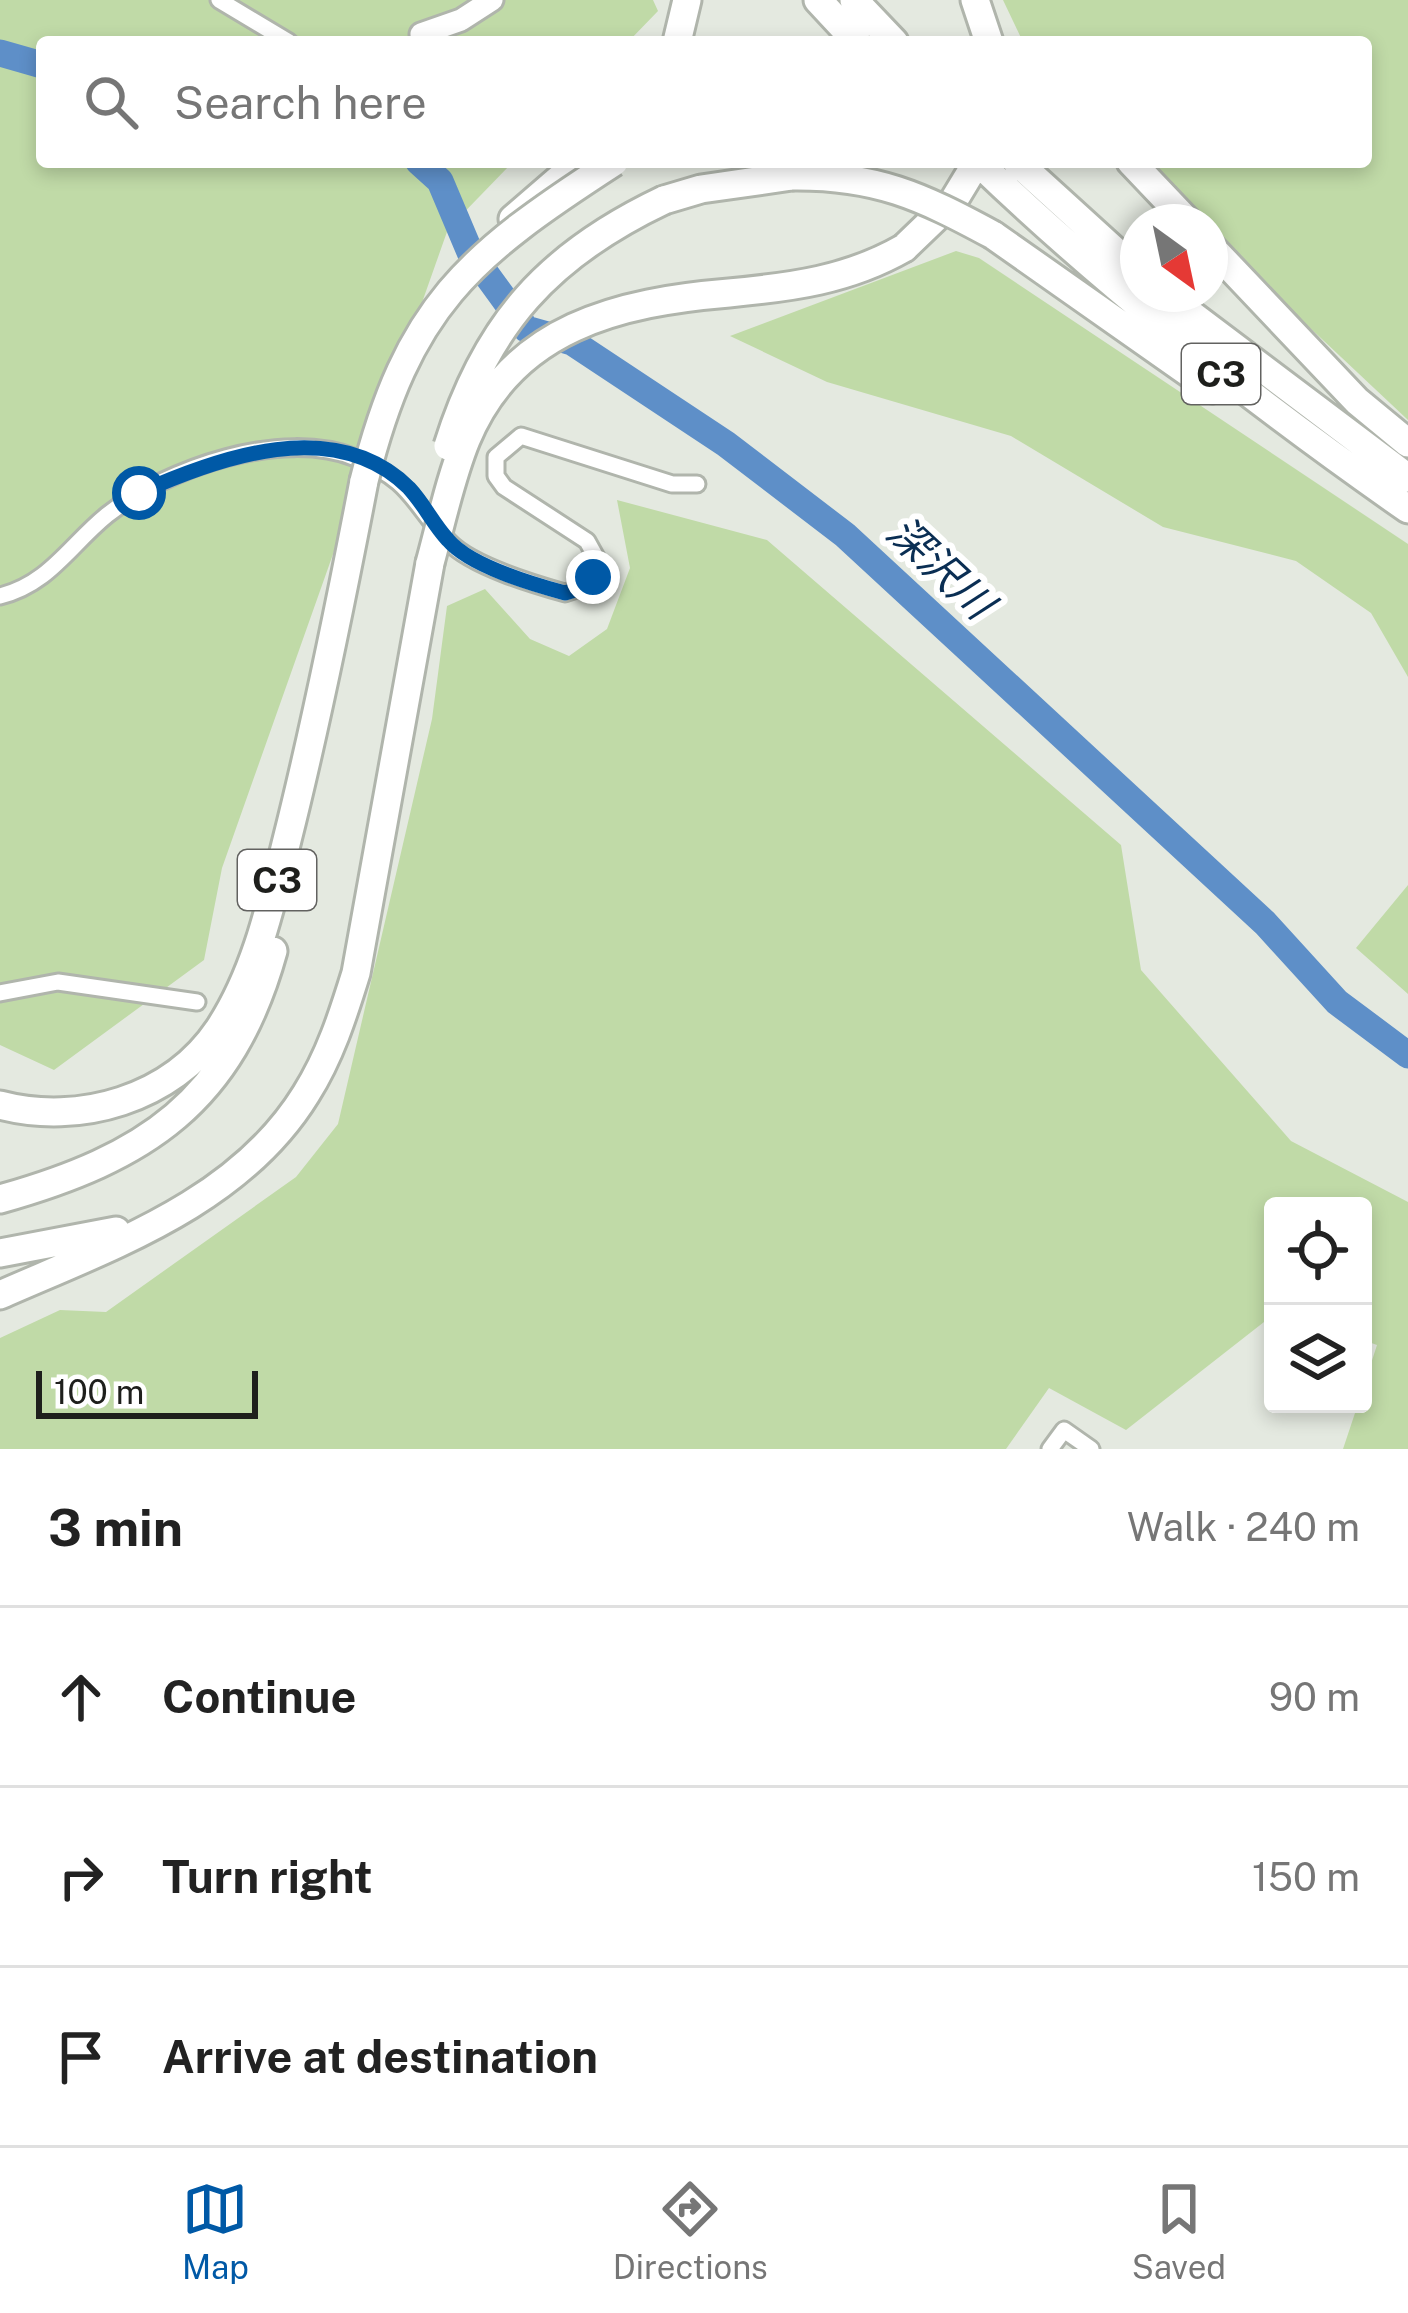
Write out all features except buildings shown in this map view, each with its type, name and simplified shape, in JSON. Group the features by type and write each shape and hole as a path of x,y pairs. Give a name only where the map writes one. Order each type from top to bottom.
{"highway":[{"path":"678,36 687,0"},
{"path":"818,0 851,36"},
{"path":"854,0 888,36"},
{"path":"975,0 987,36"},
{"name":"C3","path":"0,1106 75,1112 128,1100 176,1073 218,1032 257,948 299,794 364,481 399,370 442,299 495,236 572,168"},
{"name":"C3","path":"470,267 538,212 605,168"},
{"path":"430,563 466,439 504,379 555,337 585,321 637,304 844,277 904,248 954,200 973,168"},
{"name":"C3","path":"983,168 1203,360 1408,511"},
{"path":"1023,168 1120,256"},
{"path":"1136,168 1171,204"},
{"path":"0,1295 162,1222 233,1175 280,1130 307,1094 338,1033 356,974 447,449 462,403 497,332 569,257 620,221 664,200 744,181 823,176 893,186 993,236 1248,415 1408,511"},
{"name":"C3","path":"1228,265 1325,370 1408,443"},
{"name":"C3","path":"1188,312 1408,478"},
{"name":"C3","path":"0,1199 90,1169 136,1145 194,1101 241,1038 259,998 291,876 330,650"},
{"path":"0,1253 127,1228 233,1175"}],"street":[{"path":"219,0 279,36"},
{"path":"423,36 492,0"},
{"path":"2,598 51,573 103,519 139,493 212,462 247,454 298,448 352,456 406,486 450,543 470,557 565,593 593,577 597,559 587,541 504,488 496,476 496,457 521,436 672,484 697,484"},
{"path":"0,994 58,982 197,1002"},
{"path":"1051,1449 1064,1430 1091,1449"}],"green space":[{"path":"0,0 653,0 658,11 634,36 36,36 36,168 507,168 448,229 222,868 204,960 54,1070 0,1045"},
{"path":"1003,0 1408,0 1408,420 1228,251 1228,204 1178,204 1139,168 1372,168 1372,36 1020,36"},
{"path":"956,251 979,258 1408,544 1408,677 1371,613 1296,561 1163,527 1011,436 827,382 730,336"},
{"path":"617,500 767,540 1121,845 1141,970 1291,1141 1408,1202 1408,1449 1343,1449 1355,1413 1372,1413 1372,1360 1377,1345 1372,1343 1372,1197 1264,1197 1264,1322 1126,1430 1049,1388 1006,1449 0,1449 0,1338 60,1310 106,1312 296,1177 338,1124 432,719 447,606 485,589 530,639 569,656 607,629 630,568"},
{"path":"1408,885 1408,994 1356,948"}],"waterway":[{"name":"深沢川","path":"0,53 36,63"},
{"name":"深沢川","path":"426,168 440,181 470,252 526,329 572,342 726,444 845,535 1265,923 1337,1002 1408,1055"}],"route":[{"path":"139,493 212,462 298,448 325,449 388,472 420,501 450,543 470,557 565,593 593,577"}]}
